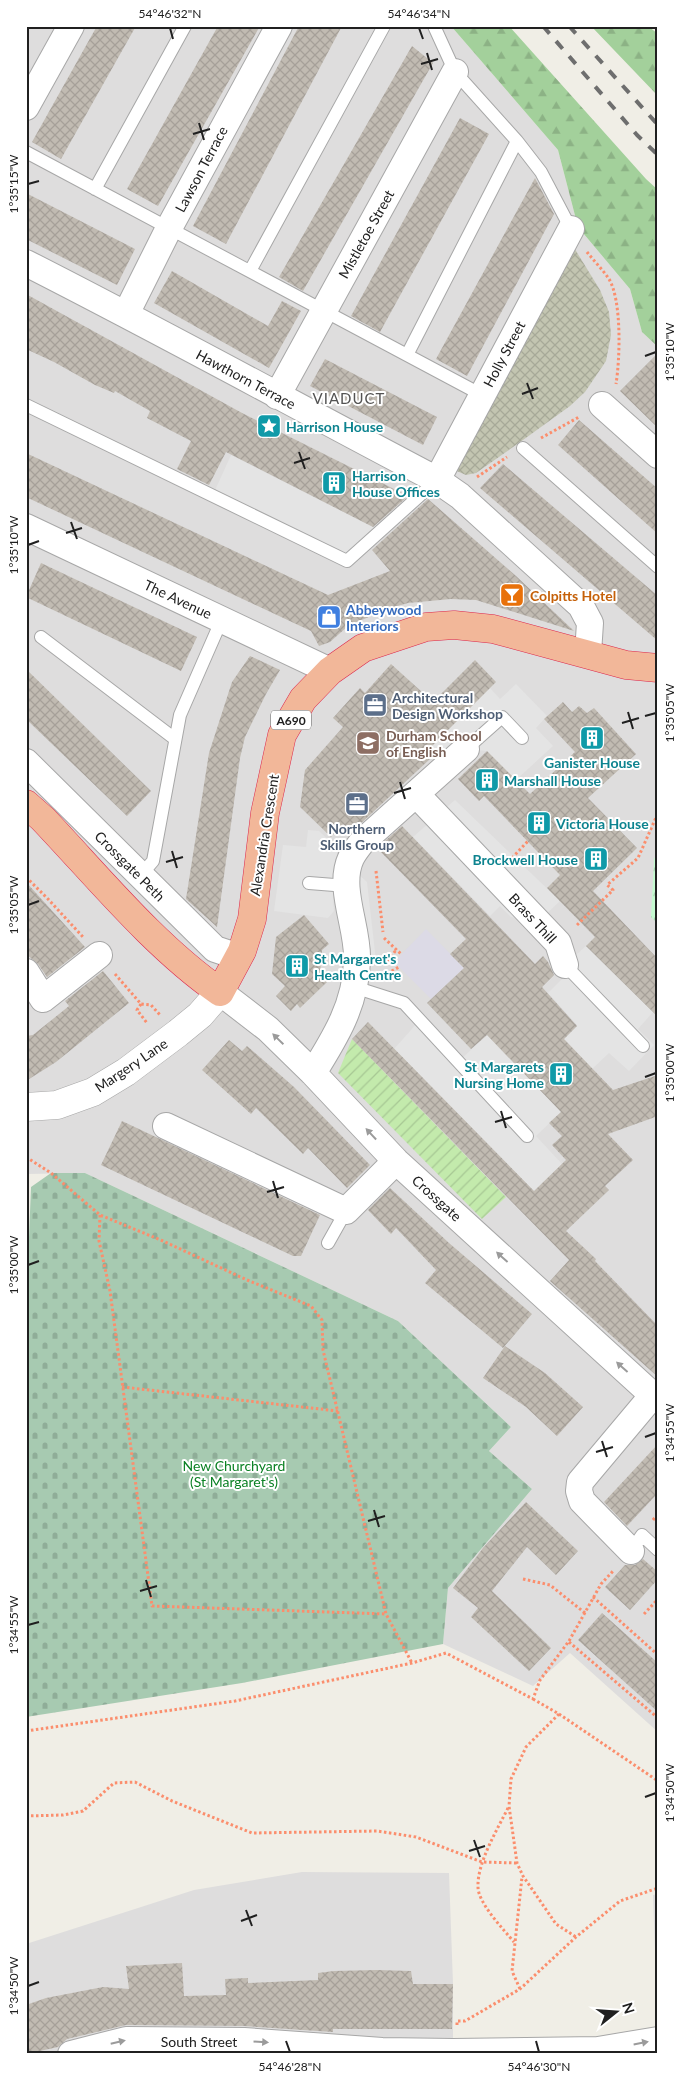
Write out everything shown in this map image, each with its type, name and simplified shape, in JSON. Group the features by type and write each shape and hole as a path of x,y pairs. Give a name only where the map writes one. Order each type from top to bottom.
{"highway":[{"name":"Alexandria Crescent","path":"220,992 242,951 252,919 265,812 282,735 303,699 330,671 363,648 426,628 454,625 493,629 626,665 658,668"},
{"path":"26,804 43,819 158,940 195,975 220,992"}],"street":[{"path":"29,96 71,26"},
{"name":"Lawson Terrace","path":"126,314 169,228 279,26"},
{"name":"Mistletoe Street","path":"277,396 455,72"},
{"name":"Holly Street","path":"437,480 570,229"},
{"name":"Hawthorn Terrace","path":"26,263 126,314 437,480 460,496 582,606 590,623 588,654"},
{"path":"602,405 658,455"},
{"name":"The Avenue","path":"26,527 330,671"},
{"path":"313,1073 338,1033 354,987 358,959 347,886 351,859 362,842 466,748"},
{"name":"Crossgate Peth","path":"26,762 215,950 230,954 242,951"},
{"name":"Brass Thill","path":"416,794 562,954"},
{"path":"26,972 39,1001 99,955"},
{"name":"Crossgate","path":"220,992 268,1029 313,1073 396,1161 655,1398"},
{"name":"Margery Lane","path":"26,1106 57,1105 94,1092 126,1072 178,1033 200,1015 220,992"},
{"path":"166,1126 346,1212 396,1161"},
{"path":"631,1551 582,1500 579,1491 580,1482 655,1398"},
{"name":"South Street","path":"71,2054 126,2040 244,2041 382,2051 453,2052 598,2050 658,2040"}],"lane":[{"path":"95,189 185,26"},
{"path":"250,271 384,26"},
{"path":"434,26 455,72 541,172 570,229"},
{"path":"407,355 517,142"},
{"path":"26,152 482,395"},
{"path":"26,405 347,561 437,480"},
{"path":"523,448 658,567"},
{"path":"140,876 153,861 180,715 222,619"},
{"path":"41,637 175,739"},
{"path":"466,748 502,718 522,738"},
{"path":"309,883 347,886"},
{"name":"Brass Thill","path":"562,954 643,1046"},
{"path":"354,987 404,1003 527,1136"},
{"path":"328,1243 346,1212"},
{"path":"631,1551 642,1535 658,1550"}],"path":[{"path":"460,496 475,478 523,448 602,405 616,383 620,348 616,306 610,281 570,229"},
{"path":"562,954 613,890 607,885 638,858 658,813"},
{"path":"375,867 384,939 401,954"},
{"path":"386,962 396,950"},
{"path":"382,976 399,967"},
{"path":"141,1004 137,1010 147,1024"},
{"path":"26,1157 51,1173 100,1215 311,1306 322,1320 323,1350 386,1614 412,1663"},
{"path":"100,1215 99,1241 110,1291 152,1606 386,1614"},
{"path":"122,1387 338,1411"},
{"path":"533,1699 540,1680 569,1641 601,1584 631,1551"},
{"path":"523,1579 550,1585 585,1613"},
{"path":"593,1597 658,1655"},
{"path":"644,1614 658,1599"},
{"path":"569,1641 658,1718"},
{"path":"26,1731 235,1701 412,1663 446,1653 559,1714 658,1781"},
{"path":"559,1714 526,1747 511,1779 509,1806 517,1863 523,1876 556,1924 576,1937"},
{"path":"26,1816 63,1815 83,1811 114,1783 135,1782 172,1801 252,1833 377,1830 416,1837 482,1862 517,1863"},
{"path":"509,1806 482,1862 478,1888 488,1910 514,1942"},
{"path":"520,1989 512,1971 523,1876"},
{"path":"457,2029 457,2021 465,2021 520,1989 576,1937 620,1901 658,1888"}],"shaded area":[{"path":"26,26 451,26 558,150 578,227 630,289 642,332 658,347 658,1732 570,1653 533,1686 443,1644 448,1588 532,1489 489,1451 511,1427 398,1321 85,1173 26,1174"},
{"path":"573,246 600,290 609,312 611,335 606,361 585,392 570,406 476,473 466,475 452,469"},
{"path":"231,455 375,528 347,561 212,497"},
{"path":"516,684 547,716 536,728 553,746 516,780 486,751 466,749 442,770 426,752 490,688 500,699"},
{"path":"455,800 560,901 538,922 511,917 500,906 490,916 413,837"},
{"path":"308,830 319,831 338,849 334,868 334,911 328,918 274,911 283,845 306,847"},
{"path":"358,874 367,882 376,961 369,971 356,972"},
{"path":"426,929 464,968 431,999 394,962"},
{"path":"586,946 653,1012 638,1029 654,1045 629,1071 609,1053 592,1069 564,1039 577,1025 548,993 563,978 558,971"},
{"path":"420,1020 458,1062 487,1035 561,1112 536,1136 562,1164 534,1191 394,1049"},
{"path":"302,1872 449,1873 453,1984 453,2052 658,2040 658,2054 205,2054 205,2051 26,2054 26,1944 194,1890"},
{"path":"658,1894 658,2035 653,1895"}],"green space":[{"path":"451,26 509,26 658,190 658,347 642,332 630,289 578,227 558,150"},
{"path":"591,26 648,26 658,34 658,96"},
{"path":"658,852 658,924 651,917 654,859"},
{"path":"352,1039 506,1197 482,1219 338,1073"},
{"name":"New Churchyard (St Margaret's)","path":"51,1173 85,1173 398,1321 511,1427 489,1451 532,1489 448,1588 443,1644 242,1683 26,1717 26,1313 31,1187"}],"building":[{"path":"97,26 136,26 61,159 32,142"},
{"path":"218,26 260,26 158,206 127,189"},
{"path":"299,26 342,26 226,244 193,226"},
{"path":"412,46 433,63 303,291 279,277"},
{"path":"460,118 489,134 380,332 351,316"},
{"path":"535,178 554,214 467,376 436,359"},
{"path":"26,193 135,249 117,285 26,239"},
{"path":"172,271 268,326 282,301 301,311 269,368 154,303"},
{"path":"26,294 242,413 408,496 373,527 226,452 209,485 177,469 191,441 147,418 150,411 115,391 114,393 95,385 26,349"},
{"path":"658,353 658,428 620,391"},
{"path":"325,359 437,417 423,445 310,386"},
{"path":"579,420 658,489 658,534 558,445"},
{"path":"26,453 328,595 390,571 372,550 428,499 516,576 574,631 476,600 451,599 408,603 387,609 348,626 330,642 319,646 311,631 26,497"},
{"path":"503,464 658,596 658,641 480,488"},
{"path":"41,563 197,637 181,671 26,597"},
{"path":"250,656 280,670 245,737 240,758 217,927 186,899 209,753 232,682"},
{"path":"475,660 496,682 426,752 431,758 357,827 353,824 348,829 343,824 331,837 300,807 305,770 343,727 333,718 360,688 365,693 391,664 433,702"},
{"path":"26,669 151,791 127,816 26,719"},
{"path":"563,702 572,712 579,706 587,713 594,708 636,754 588,798 637,848 593,891 658,959 658,1017 586,946 595,937 547,888 560,875 484,796 479,801 458,779 487,751 530,794 575,752 544,719"},
{"path":"402,826 535,964 543,956 548,962 554,975 542,987 577,1026 564,1039 613,1090 658,1075 658,1116 608,1134 633,1160 605,1186 609,1190 566,1231 596,1259 595,1261 658,1326 658,1377 550,1281 569,1260 352,1039 368,1022 534,1191 566,1160 552,1145 562,1136 549,1123 561,1112 487,1035 471,1049 427,1003 464,968 450,954 466,939 377,848"},
{"path":"26,882 85,947 47,977 38,964 26,954"},
{"name":"St Margaret's Health Centre","path":"304,915 329,944 322,950 320,975 327,982 300,1008 297,1004 291,1011 276,996 285,986 272,974 276,937"},
{"path":"103,971 129,1003 56,1062 26,1081 26,1036 33,1035 69,1006 65,1001"},
{"path":"229,1040 242,1051 247,1046 294,1087 370,1165 347,1188 308,1148 303,1154 256,1108 251,1114 202,1070"},
{"path":"122,1121 320,1215 301,1256 293,1256 101,1165"},
{"path":"390,1188 449,1243 532,1314 503,1348 425,1283 436,1270 396,1228 391,1234 368,1210"},
{"path":"505,1346 545,1373 583,1407 557,1436 526,1407 483,1378"},
{"path":"658,1444 658,1493 627,1526 604,1502"},
{"path":"526,1502 578,1551 556,1575 527,1547 492,1591 551,1648 529,1671 471,1617 478,1608 453,1588 483,1548"},
{"path":"643,1559 658,1572 658,1579 630,1610 605,1587 625,1565 635,1565"},
{"path":"602,1613 658,1663 658,1712 578,1640"},
{"path":"182,1963 184,1996 226,1995 225,1979 248,1978 248,1983 318,1980 318,1973 334,1971 411,1971 413,1984 453,1984 452,2029 333,2029 333,2032 244,2026 126,2025 67,2039 58,2047 26,2054 26,2005 46,1998 103,1987 129,1989 126,1966"}],"railway":[{"path":"543,26 637,135 658,155"},
{"path":"569,26 658,125"}],"place":[{"name":"Harrison House","path":"269,426"},
{"name":"Harrison House Offices","path":"334,483"},
{"name":"Colpitts Hotel","path":"512,595"},
{"name":"Abbeywood Interiors","path":"329,617"},
{"name":"Architectural Design Workshop","path":"375,705"},
{"name":"Ganister House","path":"592,738"},
{"name":"Durham School of English","path":"368,743"},
{"name":"Marshall House","path":"487,780"},
{"name":"Northern Skills Group","path":"357,804"},
{"name":"Victoria House","path":"539,823"},
{"name":"Brockwell House","path":"596,859"},
{"name":"St Margaret's Health Centre","path":"297,966"},
{"name":"St Margarets Nursing Home","path":"561,1074"}],"district":[{"name":"VIADUCT","path":"349,398"}]}
